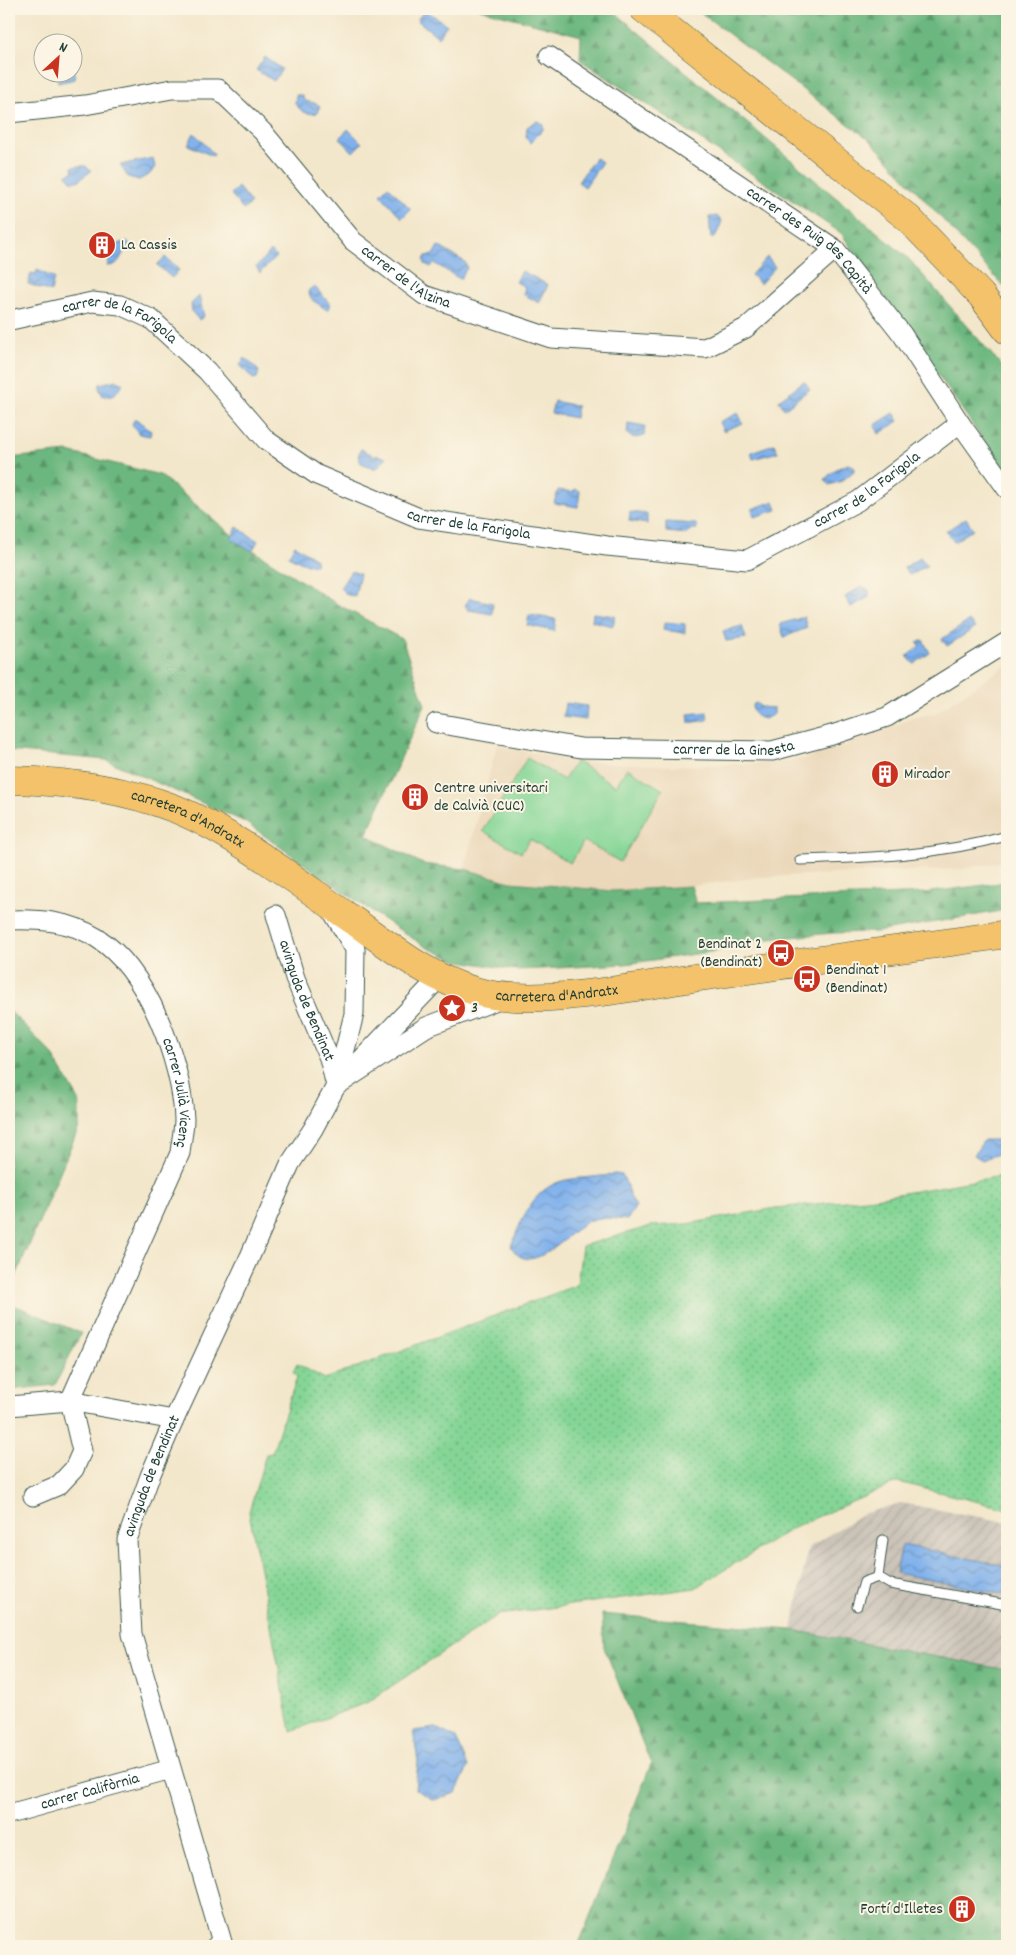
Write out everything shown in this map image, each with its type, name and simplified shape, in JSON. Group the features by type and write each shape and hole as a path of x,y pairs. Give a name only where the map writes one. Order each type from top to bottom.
{"main road":[{"path":"644,9 908,218 980,295 1007,330"},
{"name":"carretera d'Andratx","path":"9,780 99,789 175,809 208,825 327,902 397,951 440,977 472,991 502,998 555,996 606,990 869,955 1007,934"}],"street":[{"name":"carrer des Puig des Capità","path":"549,56 835,249 902,334 960,423 1007,489"},
{"name":"carrer de l'Alzina","path":"9,113 85,105 172,89 218,89 263,132 353,241 424,295 551,338 705,348 746,328 835,249"},
{"name":"carrer de la Farigola","path":"11,320 92,302 120,305 151,319 207,371 266,440 317,475 419,518 608,546 747,560 858,501 960,423"},
{"name":"carrer de la Ginesta","path":"436,723 581,748 772,751 832,735 887,717 1007,642"},
{"name":"avinguda de Bendinat","path":"327,902 355,949 354,1014 336,1086"},
{"name":"avinguda de Bendinat","path":"276,915 295,978 329,1058 336,1086"},
{"name":"carrer Julià Vicenç","path":"9,920 38,919 70,925 97,938 122,958 142,986 160,1022 180,1085 184,1120 180,1153 70,1401"},
{"name":"avinguda de Bendinat","path":"216,1946 222,1942 132,1634 127,1540 150,1476 174,1420 248,1261 290,1164 336,1086 440,977"},
{"name":"avinguda de Bendinat","path":"336,1086 426,1026 502,998"},
{"path":"33,1496 59,1486 74,1469 82,1451 70,1401"},
{"path":"9,1406 70,1401 174,1420"},
{"name":"carrer Califòrnia","path":"9,1814 171,1769"}],"lane":[{"path":"800,860 895,857 973,845 1007,836"},
{"path":"878,1577 883,1540"},
{"path":"857,1606 864,1582 878,1577 890,1584 1007,1605"}],"shaded area":[{"name":"Mirador","path":"1007,665 1007,861 961,869 761,877 691,886 613,891 511,882 464,869 497,745 572,761 672,766 769,763 802,759 834,750 913,718 936,713"},
{"path":"901,1503 1007,1522 1007,1670 792,1630 808,1548 862,1514"}],"green space":[{"path":"480,9 611,9 908,258 1007,372 1007,475 841,233 580,60 581,36"},
{"path":"696,9 1007,9 1007,290 871,141"},
{"path":"68,452 160,475 242,543 337,604 402,639 425,705 366,835 423,864 464,869 511,882 613,891 691,886 696,903 924,893 1007,882 1007,910 877,932 833,933 738,942 724,950 625,964 515,970 455,960 426,947 372,912 245,822 106,760 9,751 9,458"},
{"path":"527,758 564,780 576,761 616,786 627,768 663,790 620,862 584,841 570,863 530,839 521,853 483,831"},
{"path":"9,1010 52,1054 79,1100 79,1127 9,1293"},
{"path":"1007,1175 1007,1509 898,1482 796,1526 695,1588 498,1615 368,1702 291,1731 249,1512 266,1454 272,1453 297,1377 293,1372 297,1364 325,1379 577,1285 582,1246 651,1226 687,1224 776,1208 875,1198"},
{"path":"9,1303 81,1333 55,1385 9,1390"},
{"name":"Fortí d'Illetes","path":"602,1614 792,1630 1007,1670 1007,1946 578,1946 651,1764 604,1647"}],"water":[{"path":"425,10 447,25 438,37 417,20"},
{"path":"265,57 282,69 274,81 256,70"},
{"path":"296,95 302,95 304,100 320,106 317,113 310,114 299,109 295,103"},
{"path":"537,121 543,124 543,130 530,143 526,138 527,127"},
{"path":"348,129 362,143 353,152 340,138"},
{"path":"194,133 214,154 213,156 188,145"},
{"path":"153,158 155,167 150,174 139,180 128,177 120,165"},
{"path":"595,158 602,162 585,187 578,182"},
{"path":"86,166 91,171 78,181 71,181 66,175 73,172 72,167"},
{"path":"388,186 411,209 402,218 380,194"},
{"path":"238,187 251,203 243,210 231,194"},
{"path":"717,216 722,221 715,238 711,238 709,217"},
{"path":"127,241 130,245 116,264 107,266 113,246"},
{"path":"438,246 465,262 467,268 460,279 434,263 431,267 425,264 426,256 433,255"},
{"path":"271,251 276,257 260,273 256,267"},
{"path":"165,257 179,270 172,278 157,265"},
{"path":"767,257 775,267 760,284 751,275"},
{"path":"37,270 54,278 51,292 28,284 31,273 36,274"},
{"path":"522,271 548,285 539,303 523,294 525,287 516,282"},
{"path":"314,286 331,305 327,310 311,299 308,291"},
{"path":"199,296 204,316 199,320 192,312 191,304"},
{"path":"245,358 259,371 257,378 253,379 240,365"},
{"path":"116,380 123,384 113,396 103,396 99,388 100,384"},
{"path":"804,381 810,389 784,409 779,400"},
{"path":"554,401 577,406 575,418 551,413"},
{"path":"738,413 743,423 723,431 719,422"},
{"path":"894,413 899,421 879,434 875,425"},
{"path":"135,418 151,431 150,436 139,434 132,424"},
{"path":"628,423 645,426 644,436 635,438 627,434"},
{"path":"774,444 778,452 753,459 751,452"},
{"path":"361,449 375,456 378,455 386,458 376,469 361,463 358,456"},
{"path":"848,464 854,466 854,471 842,481 829,485 825,479 836,469"},
{"path":"575,489 580,491 578,507 554,503 558,490 574,492"},
{"path":"774,501 777,510 754,517 752,509"},
{"path":"630,512 647,514 647,524 629,521"},
{"path":"966,518 973,529 954,542 946,531"},
{"path":"666,522 696,524 697,529 691,529 687,534 666,532"},
{"path":"237,527 258,541 252,551 231,539"},
{"path":"295,545 316,559 315,565 302,563 288,556"},
{"path":"920,557 927,566 910,575 904,568"},
{"path":"351,571 360,574 355,596 347,595 340,588"},
{"path":"862,586 869,590 869,597 851,607 845,597"},
{"path":"470,598 493,603 492,614 468,610 465,605"},
{"path":"593,613 615,616 613,626 592,621"},
{"path":"529,615 556,619 554,631 527,625"},
{"path":"804,617 807,628 784,637 780,624"},
{"path":"969,621 975,628 947,646 942,639"},
{"path":"664,622 685,624 685,633 663,630"},
{"path":"742,626 746,638 726,641 723,631"},
{"path":"923,640 930,653 914,664 907,656 920,646 917,643"},
{"path":"565,703 587,706 586,720 563,717"},
{"path":"756,703 761,707 774,708 774,714 765,719 757,717 752,708 752,705"},
{"path":"707,712 708,720 689,723 688,714"},
{"path":"984,1140 997,1140 1006,1148 1001,1153 982,1160 974,1155"},
{"path":"615,1174 622,1175 636,1206 627,1220 604,1218 591,1220 550,1250 529,1259 519,1256 511,1246 520,1223 532,1203 549,1187 572,1179"},
{"path":"902,1545 1007,1566 1007,1595 896,1573"},
{"path":"436,1728 456,1738 468,1767 456,1793 434,1800 415,1789 418,1761 413,1731"}],"place":[{"name":"La Cassis","path":"102,245"},
{"name":"Mirador","path":"885,774"},
{"name":"Centre universitari de Calvià (CUC)","path":"415,797"},
{"name":"Bendinat 2 (Bendinat)","path":"781,953"},
{"name":"Bendinat 1 (Bendinat)","path":"807,979"},
{"name":"3","path":"452,1008"},
{"name":"Fortí d'Illetes","path":"962,1909"}]}
